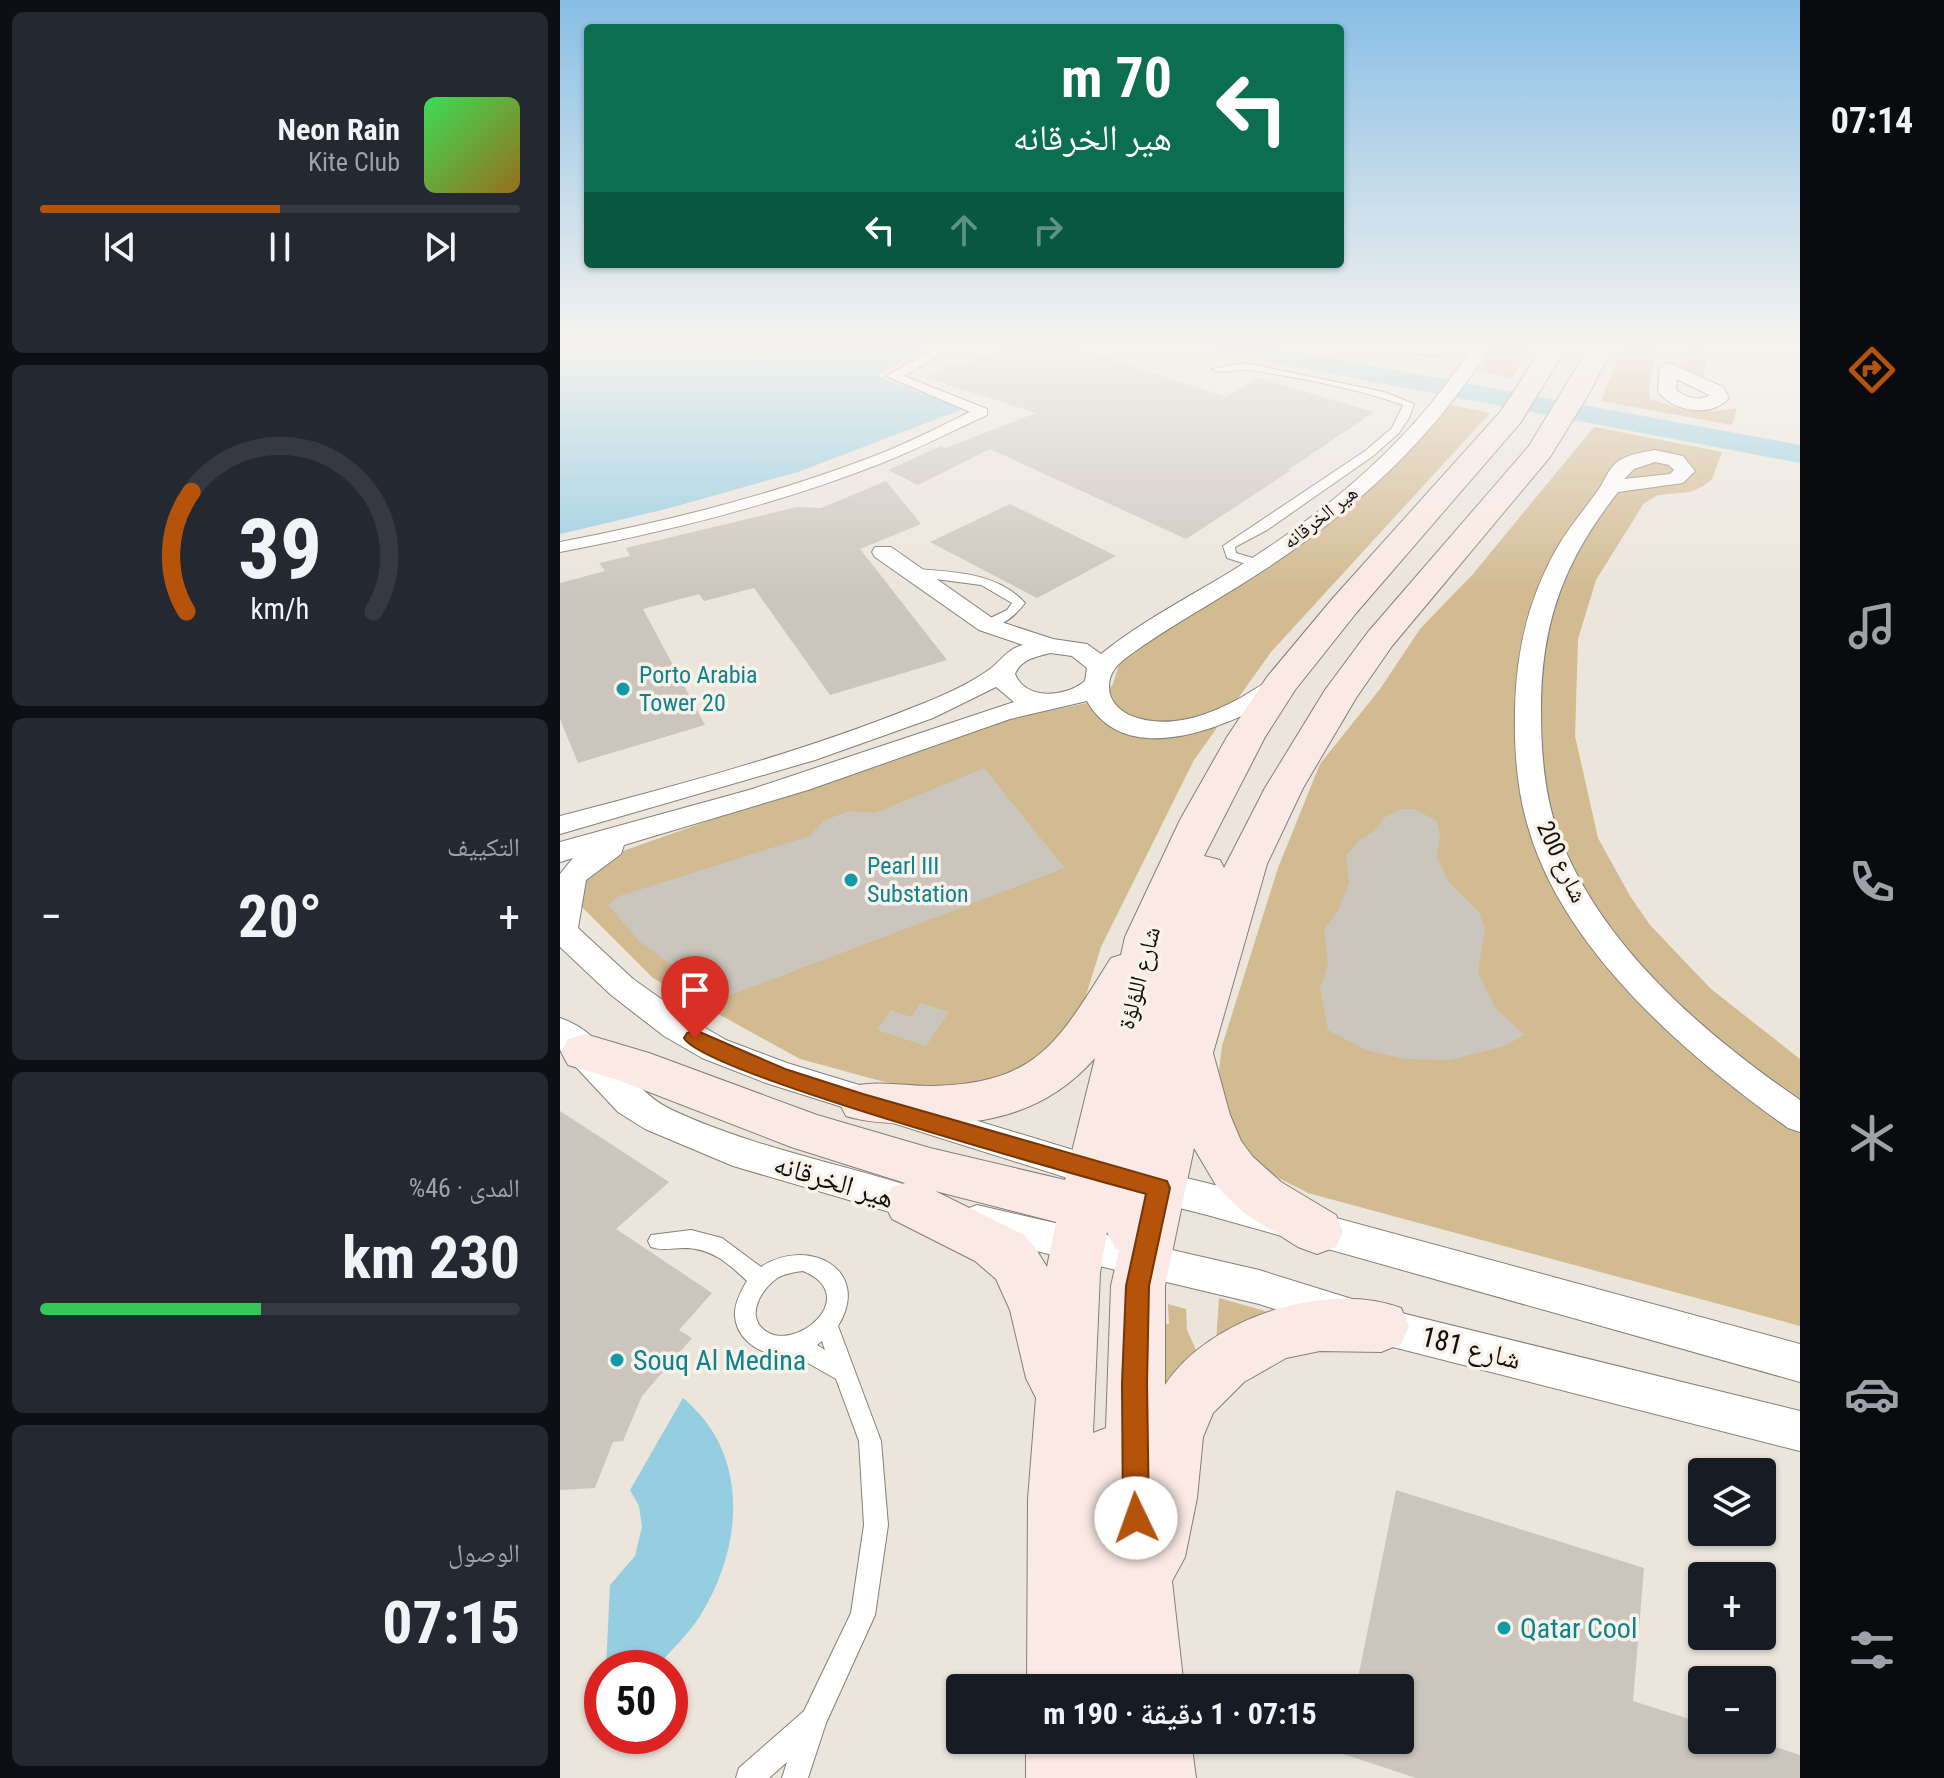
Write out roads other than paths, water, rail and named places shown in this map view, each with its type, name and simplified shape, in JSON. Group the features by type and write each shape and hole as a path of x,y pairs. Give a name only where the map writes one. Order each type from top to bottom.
{"main road":[{"name":"شارع اللؤلؤة","path":"1149,1674 1134,1486 1138,1286 1116,1214 1147,937 1200,820 1272,698 1345,605 1501,428"},
{"name":"شارع اللؤلؤة","path":"1071,1674 1059,1499 1073,1273 1116,1214 1192,1040 1246,864 1284,788 1338,698 1380,639 1556,428"},
{"path":"1073,1674 1105,1464 1108,1338 1116,1214 1171,962 1202,876 1260,741 1272,698"},
{"path":"863,1102 952,1106 977,1104 1031,1086 1069,1056 1086,1036 1147,937"},
{"path":"1192,1040 1200,1100 1225,1163 1262,1199 1317,1231"},
{"path":"573,1041 809,1133 930,1169 1116,1214"},
{"path":"910,1203 931,1217 1004,1251 1022,1268 1045,1336 1065,1414"},
{"path":"1142,1613 1169,1483 1175,1430 1198,1385 1213,1371 1261,1343 1303,1328 1381,1326"},
{"path":"1061,1754 1061,1778"},
{"path":"1117,1754 1118,1778"},
{"path":"1158,1754 1161,1778"}],"street":[{"path":"560,547 721,510 809,483 877,460 947,428"},
{"name":"هير الخرقانه","path":"1044,702 1075,698 1160,621 1259,564 1310,527 1378,470 1419,428"},
{"name":"شارع 200","path":"1611,487 1579,525 1565,549 1550,579 1536,626 1527,681 1528,738 1535,795 1545,835 1586,914 1630,972 1744,1077 1800,1118"},
{"path":"883,552 987,625 1088,654 1098,676 1099,701 1111,716 1134,727 1160,730 1183,728 1272,698"},
{"name":"هير الخرقانه","path":"1004,668 1025,651 1160,621"},
{"path":"987,625 1002,650 1004,683 1012,692 1044,702"},
{"path":"560,825 574,818 784,761 891,724 956,699 1004,668"},
{"path":"560,852 651,829 877,758 996,713 1044,702"},
{"path":"651,829 611,847 576,869 570,879 561,930 622,987 676,1027 714,1049 863,1102 1116,1214 1317,1231 1800,1363"},
{"name":"هير الخرقانه","path":"573,1041 630,1102 657,1119 733,1151 910,1203 1116,1214"},
{"name":"شارع 181","path":"1116,1214 1259,1287 1381,1326 1800,1431"},
{"path":"1031,1778 1035,1754"}],"lane":[{"path":"1259,564 1231,555 1229,546 1341,475 1397,428"},
{"path":"917,573 984,581 1005,588 1019,603 1011,613 987,625"},
{"path":"658,1241 693,1237 726,1249 760,1279"},
{"path":"788,1264 818,1265 830,1273 837,1284 839,1298 827,1326 795,1344 778,1345 763,1341 752,1332 746,1320 750,1292 760,1279 788,1264"},
{"path":"795,1778 814,1720 863,1615 876,1525 870,1441 827,1326"},
{"path":"795,1344 842,1371"},
{"path":"749,1778 814,1720"}],"water":[{"path":"560,428 913,428 798,472 666,509 560,534"},
{"path":"1616,428 1708,428 1800,445 1800,463"},
{"path":"683,1398 705,1421 720,1446 730,1473 733,1502 725,1561 714,1589 700,1616 672,1650 607,1650 610,1585 635,1556 642,1527 639,1506 630,1490"}],"place":[{"name":"Porto Arabia Tower 20","path":"623,689"},
{"name":"Pearl III Substation","path":"851,880"},
{"name":"Souq Al Medina","path":"617,1360"},
{"name":"Qatar Cool","path":"1504,1628"}]}
